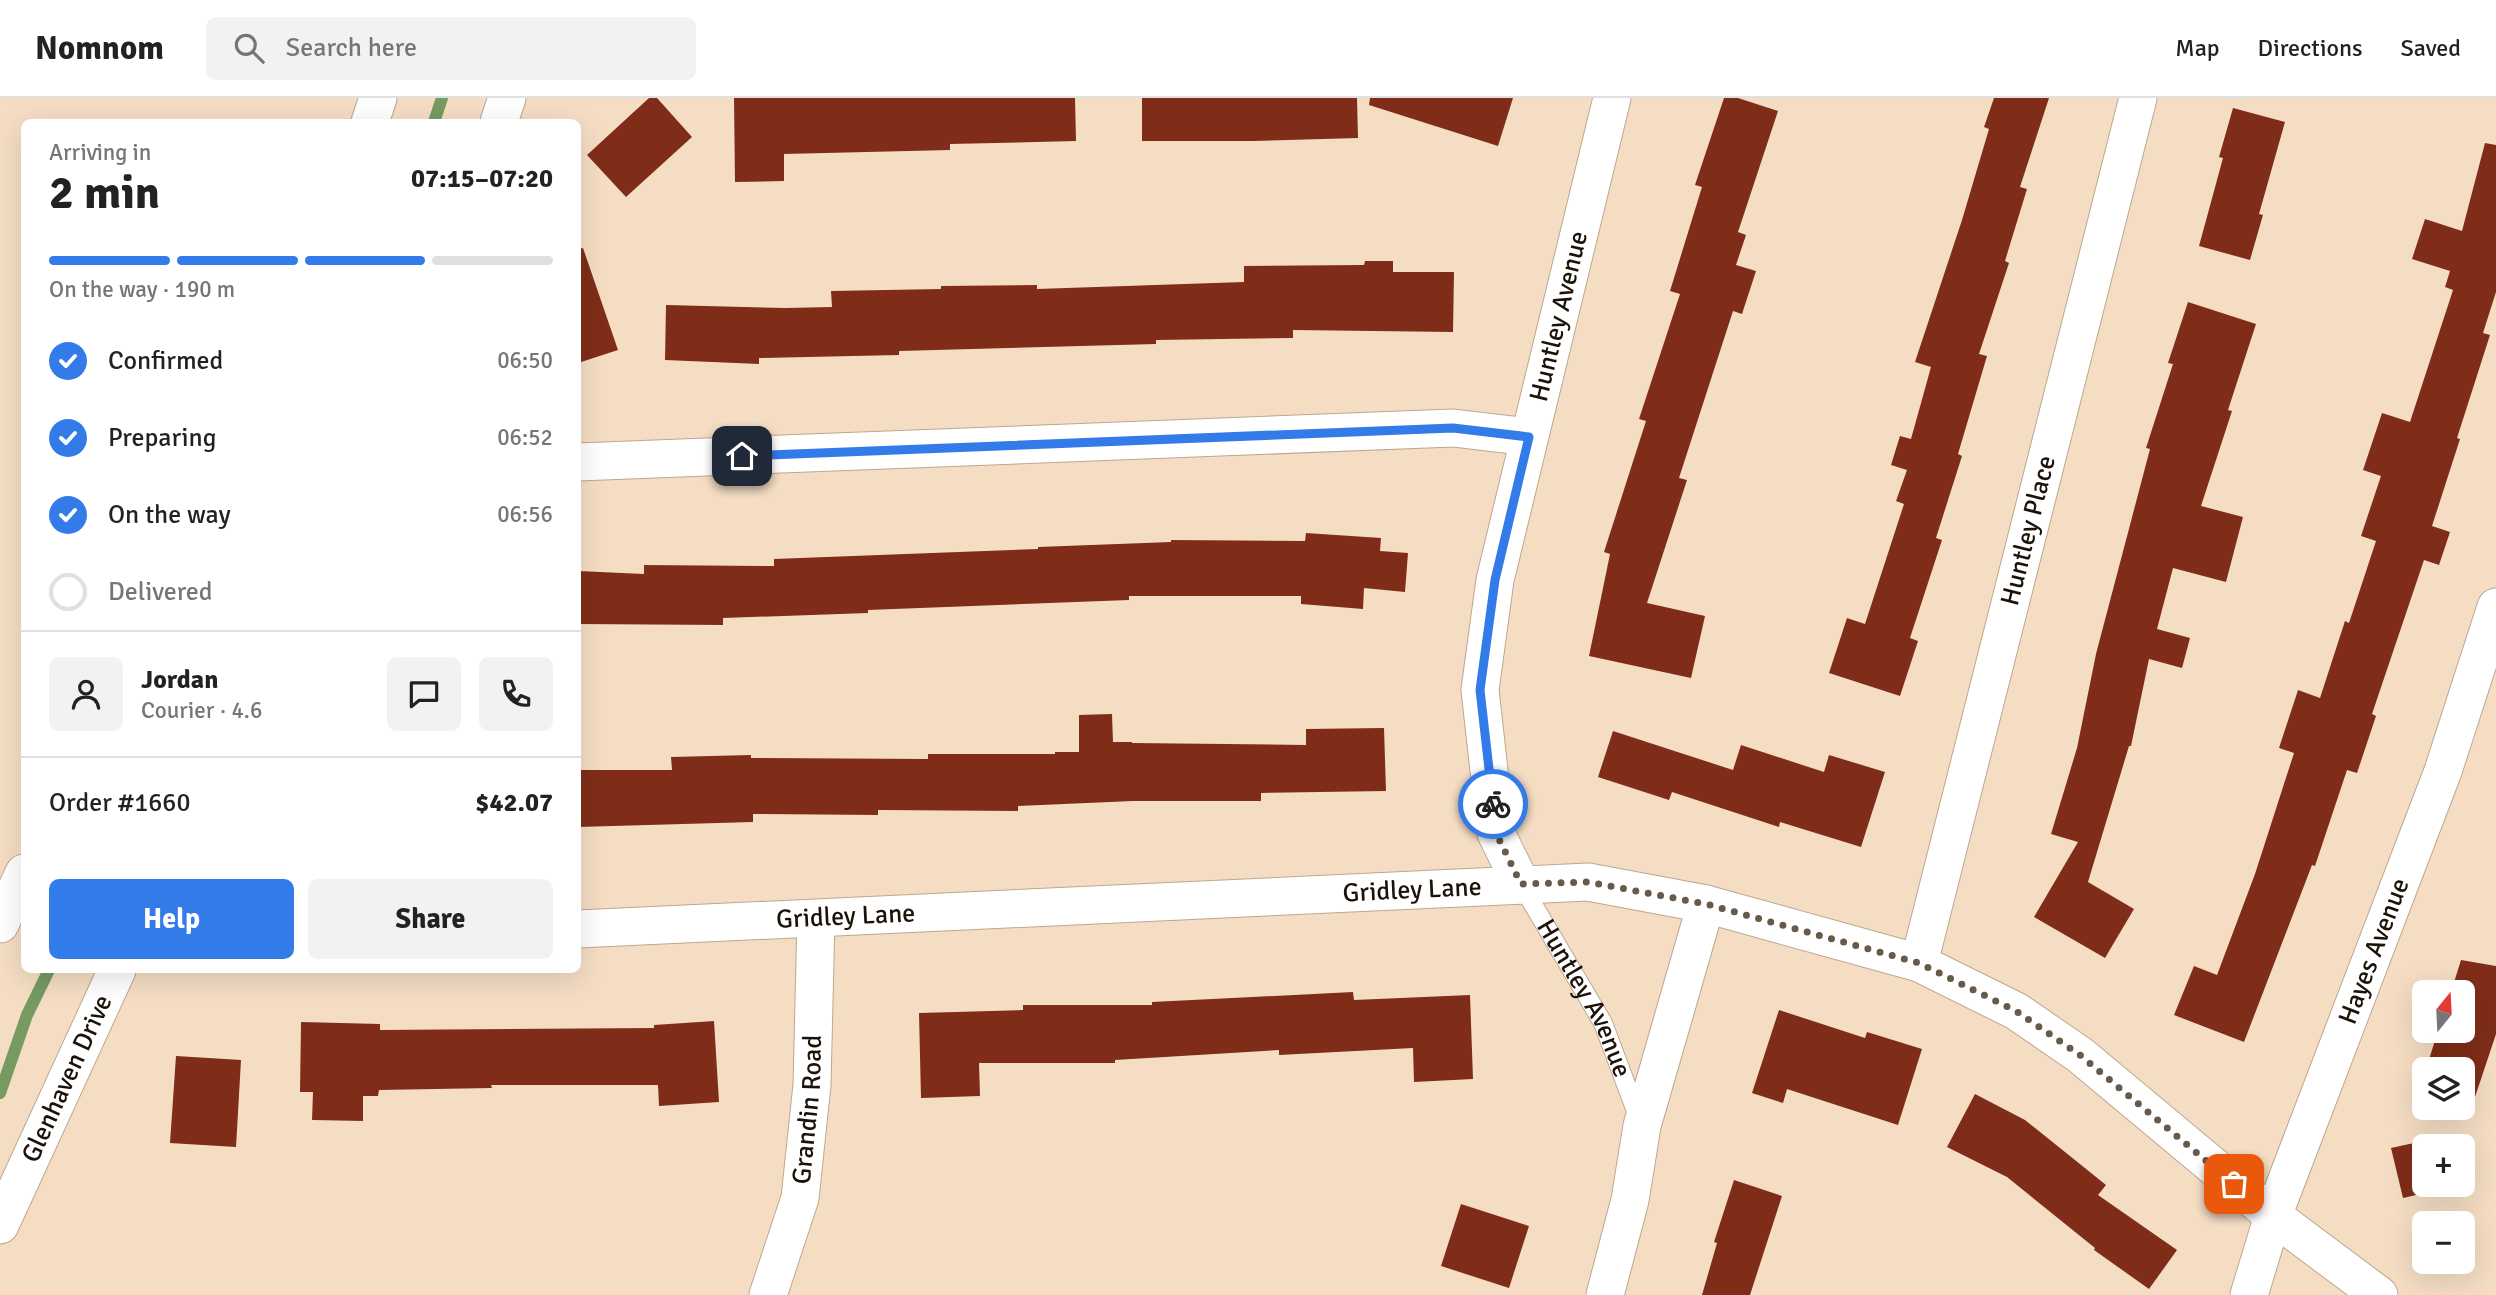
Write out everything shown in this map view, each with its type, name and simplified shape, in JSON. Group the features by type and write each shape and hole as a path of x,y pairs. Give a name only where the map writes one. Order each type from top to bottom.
{"street":[{"path":"371,119 378,98"},
{"path":"500,119 507,98"},
{"name":"Huntley Avenue","path":"1521,884 1496,833 1480,690 1495,580 1612,98"},
{"name":"Huntley Place","path":"1919,963 2138,98"},
{"path":"581,462 1453,428 1529,437"},
{"name":"Hayes Avenue","path":"2249,1295 2273,1216 2443,771 2496,607"},
{"path":"0,924 21,879"},
{"name":"Gridley Lane","path":"581,929 1588,882 1706,904 1919,963 2016,1011 2080,1055 2273,1216 2379,1295"},
{"name":"Huntley Avenue","path":"1605,1295 1630,1200 1642,1126 1706,904"},
{"name":"Grandin Road","path":"768,1295 800,1198 811,1085 816,919"},
{"name":"Glenhaven Drive","path":"0,1225 116,973"}],"lane":[{"name":"Huntley Avenue","path":"1521,884 1603,1023 1642,1126"}],"building":[{"path":"649,98 657,98 692,137 626,197 587,155"},
{"path":"734,98 1075,98 1076,141 950,144 950,150 784,154 784,181 735,182"},
{"path":"1142,98 1357,98 1358,138 1142,141"},
{"path":"1370,98 1513,98 1498,146 1369,105"},
{"path":"1724,98 1738,98 1778,111 1738,232 1746,235 1736,265 1756,271 1742,314 1733,311 1679,478 1687,480 1647,603 1705,616 1691,678 1589,656 1610,554 1604,552 1646,421 1639,419 1680,294 1670,291 1702,187 1695,185"},
{"path":"1994,98 2049,98 2020,187 2027,189 2005,261 2009,263 1979,354 1987,356 1958,454 1962,456 1936,538 1942,540 1910,638 1918,641 1900,696 1829,673 1847,618 1865,624 1904,504 1896,501 1907,470 1891,465 1900,436 1911,439 1931,367 1915,362 1962,220 1989,129 1984,127"},
{"path":"2233,108 2285,122 2259,214 2263,215 2250,260 2199,246 2223,158 2219,157"},
{"path":"2485,143 2496,145 2496,292 2483,333 2490,335 2432,526 2450,532 2439,565 2424,560 2372,714 2376,716 2357,773 2347,770 2315,866 2312,865 2244,1042 2174,1015 2194,966 2217,975 2255,874 2294,753 2279,748 2298,690 2320,698 2345,621 2349,623 2376,541 2361,536 2381,476 2363,470 2382,413 2410,422 2453,290 2445,287 2450,271 2412,259 2425,219 2462,231"},
{"path":"581,248 618,350 581,362"},
{"path":"1365,261 1393,261 1393,272 1454,272 1453,332 1293,330 1293,338 1156,340 1156,344 899,351 899,355 759,358 759,364 665,360 666,305 832,307 831,291 941,289 941,286 1037,285 1037,289 1244,282 1244,266 1364,265"},
{"path":"2188,302 2256,324 2228,410 2232,411 2201,506 2243,517 2226,582 2173,568 2157,629 2190,638 2182,668 2149,659 2131,746 2088,882 2134,909 2105,958 2034,917 2078,842 2051,834 2077,748 2096,654 2150,449 2146,448 2173,364 2168,363"},
{"path":"1306,533 1381,538 1380,551 1408,553 1405,592 1364,588 1363,609 1301,604 1301,596 1129,596 1129,600 723,618 723,625 581,624 581,571 644,574 644,565 774,566 774,559 1038,549 1171,540 1305,541"},
{"path":"1112,714 1113,742 1132,743 1306,745 1306,729 1384,728 1386,791 1261,793 1261,801 1133,801 1018,806 1018,811 878,810 878,815 753,814 753,822 581,827 581,770 672,770 671,757 751,755 751,758 928,759 928,754 1079,752 1079,715"},
{"path":"1613,731 1733,770 1741,745 1824,772 1829,755 1885,772 1861,847 1780,822 1779,827 1672,792 1669,800 1598,777"},
{"path":"2461,960 2496,966 2496,1034 2475,1097 2475,1057 2430,1057 2434,1043 2475,1043 2475,980 2455,980"},
{"path":"1353,992 1354,1000 1470,995 1473,1079 1414,1082 1413,1048 1279,1055 1279,1050 1115,1060 1115,1063 979,1063 980,1096 921,1098 919,1013 1023,1010 1023,1005 1152,1005 1152,1002"},
{"path":"1779,1010 1865,1038 1867,1032 1922,1049 1898,1125 1787,1089 1783,1103 1752,1093"},
{"path":"714,1021 719,1102 659,1106 658,1085 491,1085 492,1088 379,1090 378,1096 363,1096 363,1121 312,1120 313,1092 300,1092 301,1022 380,1024 380,1030 654,1028 654,1025"},
{"path":"176,1056 241,1060 236,1147 170,1143"},
{"path":"1975,1094 2025,1120 2106,1185 2098,1195 2177,1250 2149,1289 2094,1250 2095,1248 2007,1177 1947,1147"},
{"path":"2412,1143 2412,1196 2403,1198 2391,1148"},
{"path":"1734,1180 1782,1196 1750,1295 1702,1295 1717,1243 1714,1242"},
{"path":"1461,1204 1529,1226 1509,1288 1441,1266"}],"waterway":[{"path":"435,119 442,98"},
{"path":"0,1093 27,1015 48,973"}],"way so far":[{"path":"1493,804 1496,833 1521,884 1588,882 1706,904 1919,963 2016,1011 2080,1055 2234,1184"}],"route":[{"path":"742,456 1453,428 1529,437 1495,580 1480,690 1493,804"}]}
